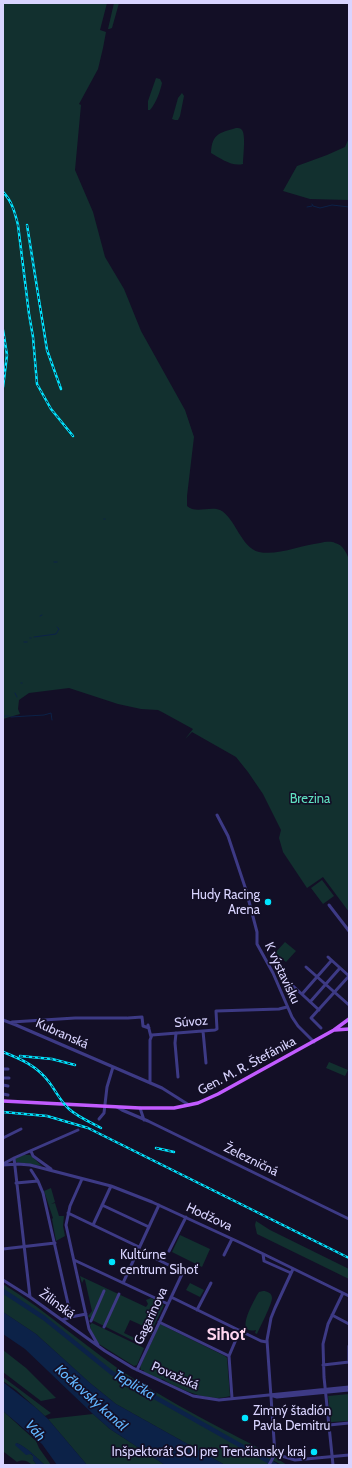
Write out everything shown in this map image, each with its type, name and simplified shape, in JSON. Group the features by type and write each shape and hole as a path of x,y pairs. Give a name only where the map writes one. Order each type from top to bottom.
{"main road":[{"path":"340,1028 349,1019"},
{"path":"340,1028 349,1023"},
{"name":"Gen. M. R. Štefánika","path":"3,1101 140,1108 174,1108 190,1105 204,1101 218,1094 340,1028"},
{"path":"340,1028 349,1028"}],"street":[{"name":"K výstavisku","path":"217,815 228,836 246,890 257,932 257,944 273,973 296,1023 314,1042"},
{"path":"329,905 349,931"},
{"path":"321,1028 311,1018 349,976 328,957"},
{"path":"302,994 331,961"},
{"path":"306,967 349,1005"},
{"path":"310,1002 340,968"},
{"path":"292,985 319,1010"},
{"name":"Súvoz","path":"151,1037 155,1035 215,1030 217,1029 216,1011 288,1007"},
{"path":"10,1022 75,1018 142,1017 143,1026 149,1027 151,1037 150,1083"},
{"name":"Kubranská","path":"3,1020 150,1083 190,1105"},
{"path":"203,1031 206,1063"},
{"path":"176,1033 175,1043 178,1076"},
{"path":"100,1119 104,1113 107,1087 113,1067"},
{"path":"3,1069 8,1069"},
{"path":"3,1078 9,1078"},
{"path":"3,1085 8,1086"},
{"path":"3,1094 8,1095"},
{"name":"Železničná","path":"116,1107 349,1219"},
{"path":"140,1108 144,1120"},
{"path":"3,1138 21,1129"},
{"path":"3,1164 78,1130"},
{"name":"Hodžova","path":"31,1151 33,1156 54,1171"},
{"path":"14,1158 30,1297"},
{"name":"Hodžova","path":"3,1164 30,1165 110,1186 186,1217 349,1296"},
{"path":"31,1170 43,1193 71,1316"},
{"path":"82,1179 68,1213 66,1224 89,1329 98,1346"},
{"path":"16,1183 38,1181"},
{"path":"93,1225 110,1186"},
{"path":"102,1205 149,1227"},
{"path":"123,1283 159,1205"},
{"path":"68,1213 138,1249"},
{"path":"169,1252 186,1217"},
{"path":"224,1254 232,1239"},
{"path":"3,1249 55,1243"},
{"name":"Gagarinova","path":"137,1370 183,1272 138,1249"},
{"path":"264,1254 264,1261 291,1273"},
{"path":"74,1260 168,1304"},
{"path":"269,1465 275,1454 267,1342 271,1318 280,1295 293,1269"},
{"name":"Žilinská","path":"3,1280 30,1297 98,1346"},
{"path":"198,1310 211,1283"},
{"path":"91,1321 104,1291"},
{"path":"333,1465 323,1365 324,1338 332,1315 343,1293"},
{"path":"104,1327 120,1294"},
{"path":"171,1297 267,1342"},
{"path":"62,1320 71,1316 86,1314"},
{"path":"332,1315 349,1324"},
{"path":"159,1322 229,1356"},
{"path":"86,1338 89,1329"},
{"path":"232,1398 229,1356 240,1330"},
{"name":"Považská","path":"98,1346 137,1370 193,1396 212,1400 325,1391"},
{"path":"323,1365 349,1361 349,1346"},
{"path":"325,1391 349,1387"},
{"path":"325,1391 349,1390"},
{"path":"329,1425 349,1423"},
{"path":"275,1454 295,1460 349,1455"}],"green space":[{"name":"Brezina","path":"3,3 107,3 100,30 106,32 98,69 79,104 81,105 75,170 93,212 105,257 124,289 141,331 185,410 194,437 187,506 198,510 220,510 230,519 247,545 259,552 274,553 313,544 333,542 342,547 349,559 349,912 323,877 307,888 283,852 279,838 281,830 263,794 248,772 236,757 192,732 185,739 193,729 158,710 141,709 118,704 69,688 29,693 19,700 18,709 20,714 3,719"},
{"path":"114,3 119,3 112,28 108,29"},
{"path":"156,78 160,79 162,83 158,97 150,110 148,110 148,101"},
{"path":"182,93 184,96 180,116 178,120 175,120 172,119 178,98"},
{"path":"236,128 242,130 244,136 243,164 239,165 226,162 211,153 213,142 218,135"},
{"path":"349,138 349,200 310,199 283,191 297,166 345,147"},
{"path":"322,880 334,896 323,904 311,888"},
{"path":"285,942 296,951 286,962 275,953"},
{"path":"329,1062 348,1070 345,1076 326,1068"},
{"path":"30,1155 42,1166 16,1162 15,1158"},
{"path":"51,1188 55,1202 51,1204 55,1203 59,1216 64,1216 63,1226 65,1236 56,1241 53,1218 44,1191"},
{"path":"256,1221 270,1230 349,1269 349,1279 257,1234 255,1225"},
{"path":"180,1235 210,1249 202,1267 172,1252"},
{"path":"80,1276 146,1307 148,1304 146,1300 151,1298 164,1305 154,1326 152,1334 148,1334 150,1329 130,1320 124,1333 143,1342 140,1344 92,1320 90,1317 89,1318 88,1316 92,1311 85,1280 84,1279 82,1283"},
{"path":"190,1283 204,1290 200,1297 186,1290"},
{"path":"3,1284 134,1379 287,1465 282,1465 274,1461 272,1465 225,1465 116,1404 90,1383 36,1334 3,1312"},
{"path":"263,1291 269,1293 272,1298 257,1334 255,1333 256,1330 246,1328 246,1323 249,1311 257,1295 259,1292"},
{"path":"92,1323 144,1348 137,1365 134,1366 99,1344 91,1331 90,1325"},
{"path":"160,1324 227,1358 230,1396 213,1398 194,1394 143,1372 144,1370 141,1370 140,1367"},
{"path":"3,1350 26,1368 56,1398 41,1401 3,1372"},
{"path":"3,1377 51,1413 45,1416 16,1390 3,1381"},
{"path":"349,1394 349,1421 331,1422 328,1396"},
{"path":"3,1411 36,1441 51,1465 45,1465 27,1449 16,1443 33,1456 33,1460 37,1465 32,1465 23,1461 17,1462 4,1452 3,1453"},
{"path":"93,1414 110,1429 165,1465 87,1465 48,1419"}],"water":[{"name":"Kočkovský kanál","path":"3,1312 36,1334 90,1383 116,1404 225,1465 165,1465 110,1429 25,1349 3,1334"},
{"name":"Váh","path":"3,1382 48,1419 87,1465 57,1465 42,1444 3,1411"},
{"path":"16,1443 27,1449 45,1465 37,1465 33,1460 33,1456 31,1454 26,1455 15,1445"}],"waterway":[{"path":"312,204 313,206 320,208 332,205 349,207"},
{"path":"307,207 312,206"},
{"path":"34,637 56,634 59,629 57,627"},
{"path":"15,693 17,697"},
{"path":"11,717 44,715 51,713 52,720"},
{"path":"3,716 9,716"},
{"name":"Teplička","path":"3,1291 44,1318 112,1373 275,1465"}],"railway":[{"path":"3,192 11,203 18,225 33,337 37,384 51,409 73,436"},
{"path":"27,225 47,350 61,389"},
{"path":"3,330 7,355 3,387"},
{"path":"3,1052 34,1067 52,1085 63,1103 69,1109 80,1117 101,1128"},
{"path":"20,1056 52,1059 75,1065"},
{"path":"3,1112 47,1116 88,1128 349,1258"},
{"path":"156,1148 174,1152"}],"place":[{"name":"Hudy Racing Arena","path":"268,902"},
{"name":"Kultúrne centrum Sihoť","path":"112,1262"},
{"name":"Zimný štadión Pavla Demitru","path":"245,1418"},
{"name":"Inšpektorát SOI pre Trenčiansky kraj","path":"314,1452"}],"district":[{"name":"Sihoť","path":"226,1335"}]}
